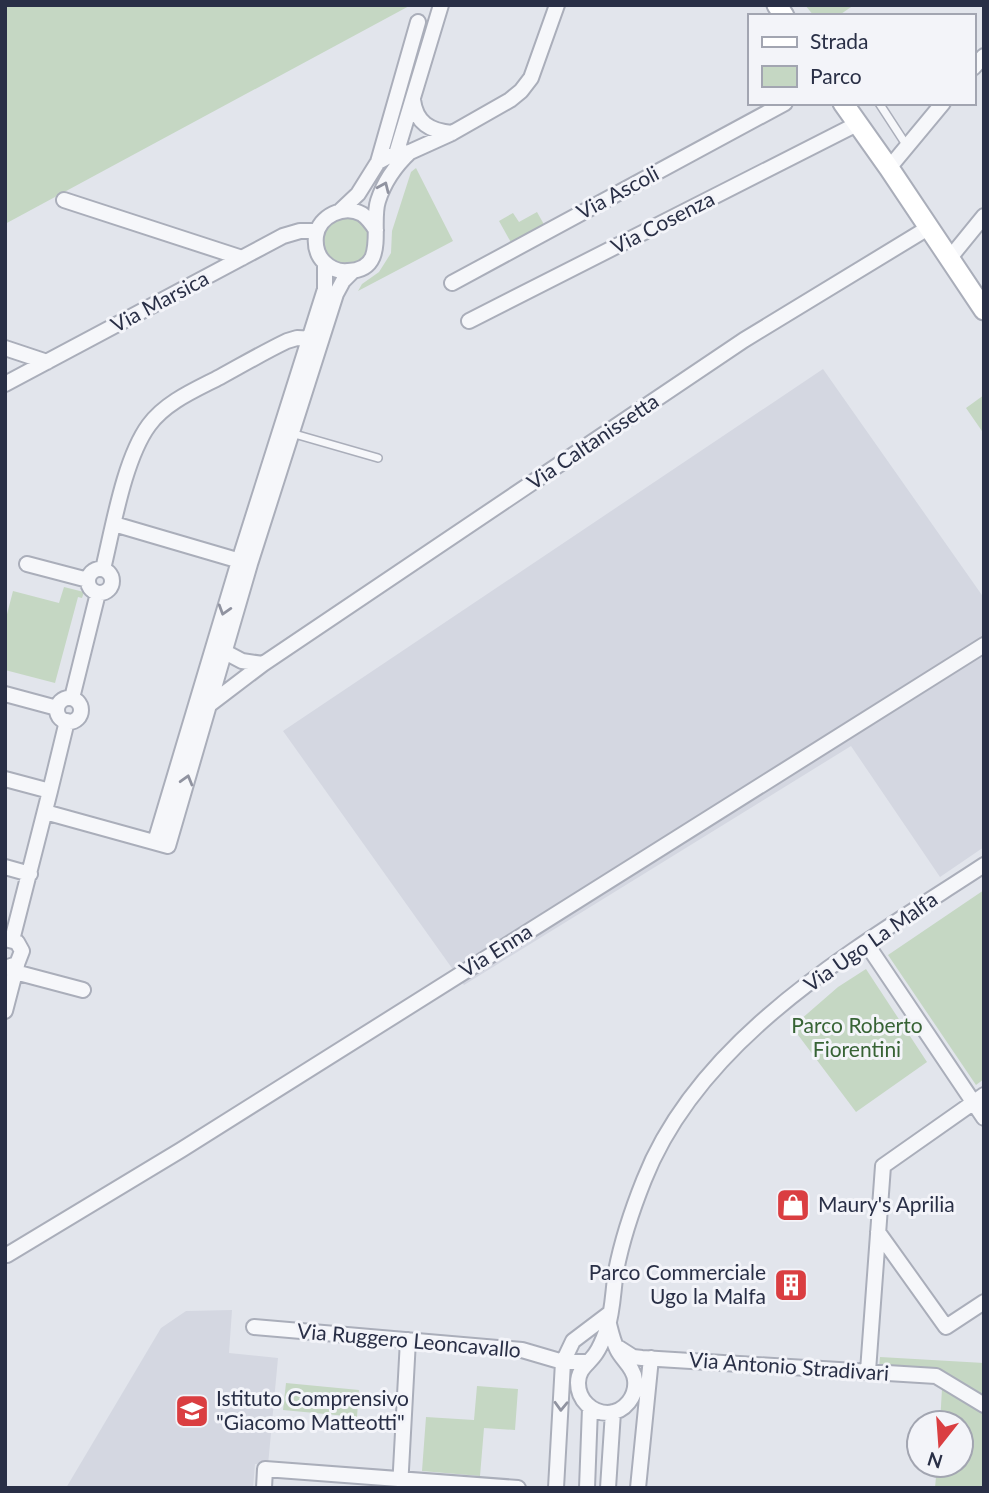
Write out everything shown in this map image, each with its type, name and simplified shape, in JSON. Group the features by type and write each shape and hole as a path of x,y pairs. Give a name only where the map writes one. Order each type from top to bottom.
{"street":[{"path":"325,263 344,272 353,271 362,268 376,252 378,202 387,179 403,153 413,100 441,5"},
{"path":"378,162 452,133 510,100 526,86 557,5"},
{"path":"340,211 358,194 378,162 418,22"},
{"path":"411,48 427,53"},
{"path":"413,100 420,121 430,128 452,133"},
{"name":"Via Ascoli","path":"452,283 781,105"},
{"path":"844,105 984,310"},
{"path":"889,168 941,105"},
{"name":"Via Cosenza","path":"469,321 857,124"},
{"path":"64,200 242,258"},
{"path":"316,339 326,284 325,263 316,248 317,231 330,215 351,210 362,214 376,230"},
{"path":"949,258 984,216"},
{"name":"Via Caltanissetta","path":"209,705 262,664 744,340 928,228"},
{"name":"Via Marsica","path":"5,384 288,233 317,231"},
{"path":"162,844 244,562 316,339 343,281 353,271"},
{"path":"103,569 136,451 144,433 157,415 177,400 287,341 297,338 316,339"},
{"path":"5,348 47,362"},
{"path":"114,524 244,562"},
{"path":"162,844 225,652 244,562"},
{"path":"27,564 88,580"},
{"path":"88,580 95,570 103,569"},
{"path":"98,593 108,590 112,584 111,577 103,569"},
{"path":"88,580 90,587 98,593"},
{"path":"72,698 98,593"},
{"name":"Via Enna","path":"7,1255 181,1150 984,645"},
{"path":"225,652 242,661 262,664"},
{"path":"5,694 57,708"},
{"path":"72,698 78,702 81,712 77,719 66,721 58,715 57,708 60,701 72,698"},
{"path":"5,1011 12,968 22,951 17,942 9,939 30,874 66,721"},
{"path":"5,779 50,791"},
{"path":"46,812 162,844"},
{"name":"Via Ugo La Malfa","path":"613,1340 610,1318 617,1270 632,1210 654,1153 691,1096 763,1019 866,943 984,865"},
{"path":"5,867 30,874"},
{"path":"866,943 978,1099 984,1118"},
{"path":"12,968 83,990"},
{"path":"868,1371 883,1166 978,1099"},
{"path":"878,1232 946,1327 984,1302"},
{"path":"556,1488 563,1362 573,1340 610,1318"},
{"name":"Via Ugo La Malfa","path":"587,1488 590,1408 584,1402 578,1386 581,1369 590,1360 610,1318"},
{"name":"Via Ruggero Leoncavallo","path":"254,1327 526,1350 563,1362"},
{"path":"400,1483 408,1340"},
{"name":"Via Antonio Stradivari","path":"613,1340 622,1351 637,1361 936,1376 984,1405"},
{"path":"563,1362 590,1360 609,1354 637,1361"},
{"path":"590,1408 598,1412 614,1412 629,1402 636,1385 637,1361"},
{"path":"637,1361 638,1488"},
{"path":"608,1488 614,1412"},
{"path":"264,1488 265,1469 400,1483 518,1488"}],"lane":[{"path":"880,105 907,146"},
{"path":"287,431 378,458"}],"shaded area":[{"path":"823,369 984,598 984,847 940,877 851,746 464,985 283,731"},
{"name":"Istituto Comprensivo \"Giacomo Matteotti\"","path":"232,1310 229,1353 278,1358 268,1465 255,1464 253,1488 66,1488 161,1328 186,1311"}],"green space":[{"path":"5,5 411,5 5,224"},
{"path":"805,5 854,5 841,14 812,14"},
{"path":"416,168 453,241 358,291 362,284 379,272 391,253 392,231 411,172"},
{"path":"537,212 546,228 513,246 499,221 513,213 519,222"},
{"path":"346,217 363,224 370,241 363,258 346,265 329,258 322,241 329,224"},
{"path":"984,395 984,434 966,408"},
{"path":"64,587 84,592 82,598 78,597 55,683 5,670 5,622 13,591 59,603"},
{"path":"984,890 984,1079 976,1085 888,955"},
{"name":"Parco Roberto Fiorentini","path":"866,969 927,1062 856,1112 792,1027 838,987"},
{"path":"880,1357 984,1363 984,1400 941,1372 879,1368"},
{"path":"286,1383 359,1390 357,1417 283,1410"},
{"path":"477,1386 518,1389 515,1430 484,1428 480,1476 422,1471 426,1417 474,1420"},
{"path":"942,1389 951,1391 984,1413 984,1488 935,1488 936,1479 975,1479 975,1409 941,1409"}],"place":[{"name":"Maury's Aprilia","path":"793,1205"},
{"name":"Parco Commerciale Ugo la Malfa","path":"791,1285"},
{"name":"Istituto Comprensivo \"Giacomo Matteotti\"","path":"192,1411"}]}
